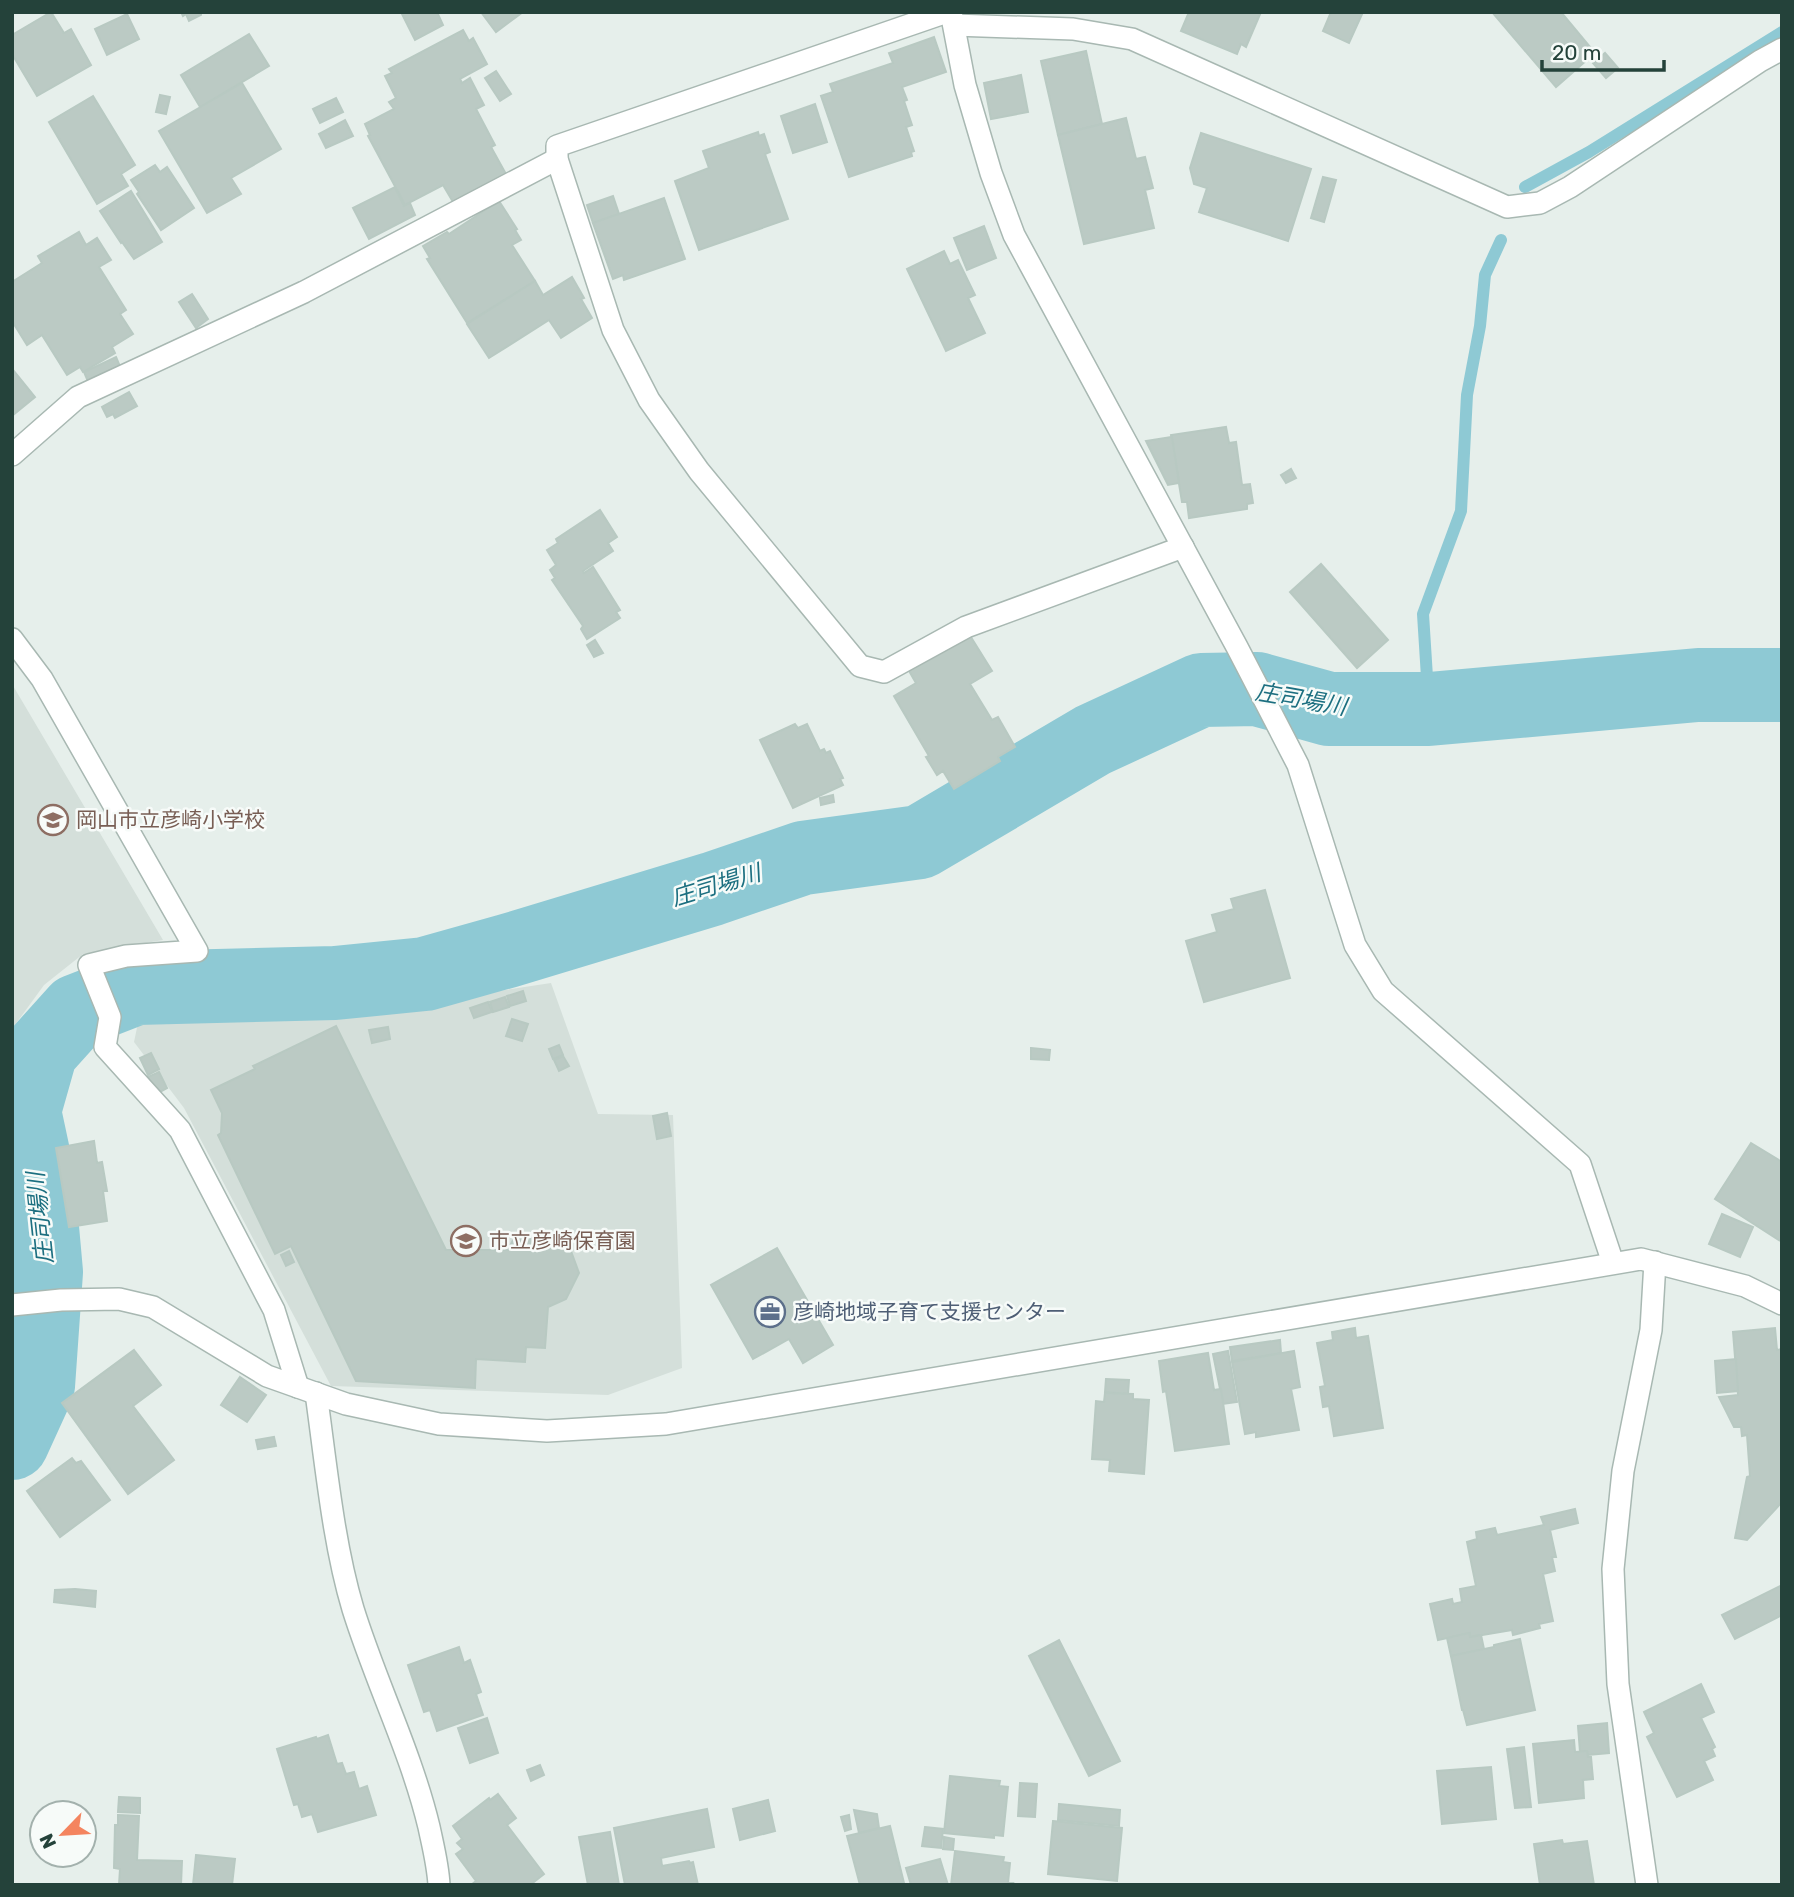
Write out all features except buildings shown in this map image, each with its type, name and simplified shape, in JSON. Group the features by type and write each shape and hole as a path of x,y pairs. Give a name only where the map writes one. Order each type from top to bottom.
{"street":[{"path":"951,16 965,85 983,148 1014,235 1298,765 1355,946 1383,991 1580,1164 1613,1263"},
{"path":"1183,547 966,627 884,673 860,666 699,471 649,400 613,330 557,159 557,146 951,16 1073,29 1132,39 1507,207 1540,203 1570,187 1782,49"},
{"path":"12,455 78,397 304,292 557,159"},
{"path":"12,639 43,678 197,951 126,956 89,965 110,1017 105,1046 180,1130 274,1310 307,1390 341,1562 354,1610 423,1803 438,1865 439,1885"},
{"path":"12,1305 61,1300 120,1299 153,1307 267,1376 346,1404 439,1424 547,1431 666,1423 1641,1259 1745,1286 1782,1304"},
{"path":"1647,1885 1618,1684 1613,1569 1623,1471 1651,1330 1655,1262"}],"shaded area":[{"name":"岡山市立彦崎小学校","path":"12,684 163,940 83,954 44,985 12,1029"},
{"name":"市立彦崎保育園","path":"551,983 598,1114 673,1115 682,1368 608,1395 331,1386 184,1108 134,1042 138,1023 252,1008 371,1010"}],"waterway":[{"path":"1525,187 1589,152 1782,32"},
{"path":"1429,709 1423,614 1461,511 1467,395 1480,326 1485,275 1501,240"},
{"name":"庄司場川","path":"12,1443 38,1386 46,1272 37,1172 24,1111 41,1051 77,1011 136,988 335,983 425,974 712,889 803,858 920,842 1093,740 1201,690 1257,689 1329,709 1429,709 1698,685 1782,685"}],"place":[{"name":"岡山市立彦崎小学校","path":"53,820"},
{"name":"市立彦崎保育園","path":"466,1241"},
{"name":"彦崎地域子育て支援センター","path":"770,1312"}]}
